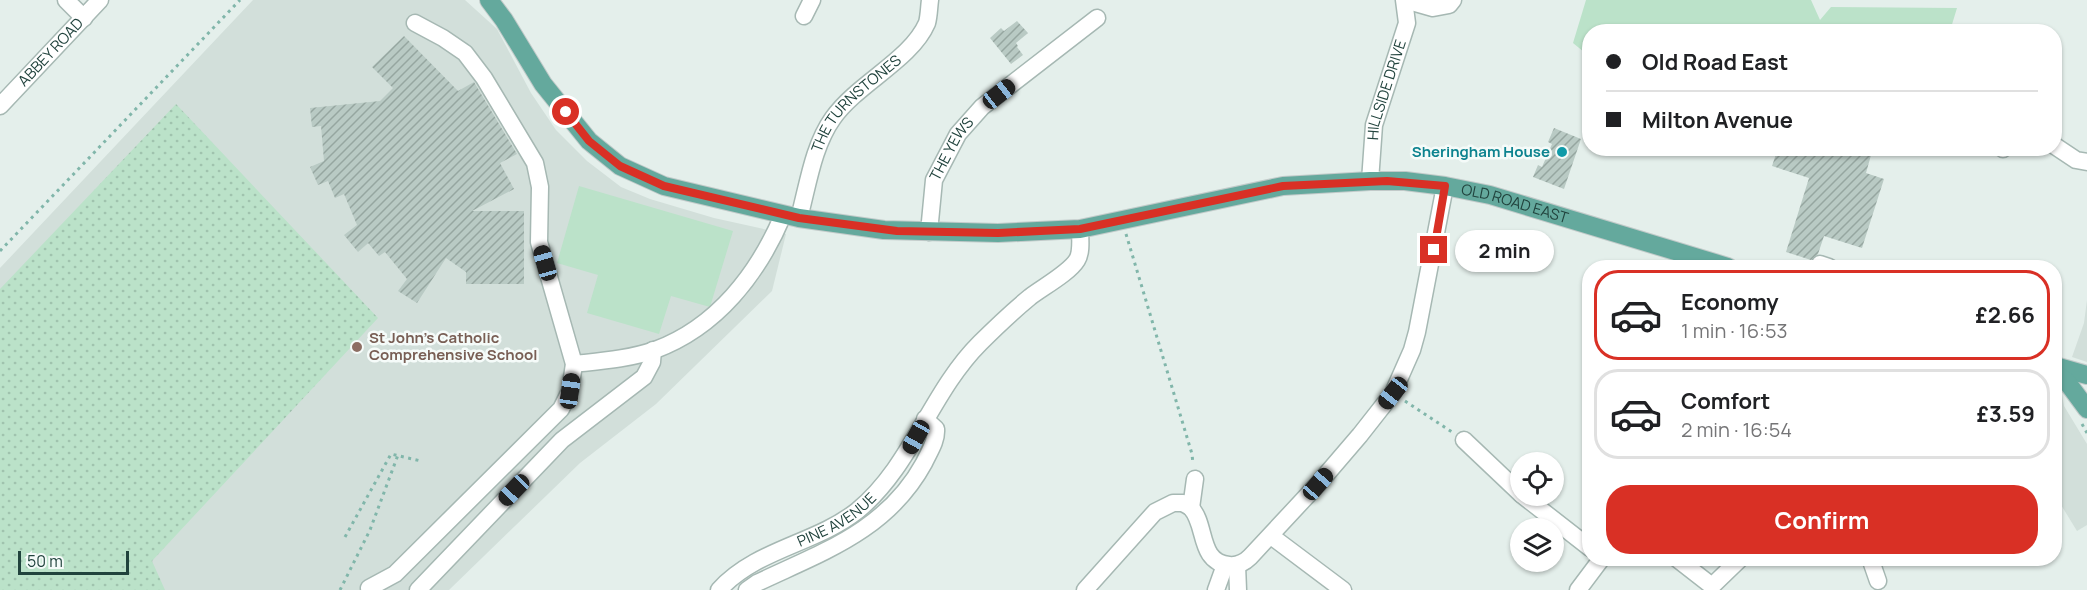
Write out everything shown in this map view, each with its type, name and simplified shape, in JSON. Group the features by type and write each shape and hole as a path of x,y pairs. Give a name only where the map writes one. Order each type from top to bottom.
{"main road":[{"name":"OLD ROAD EAST","path":"489,0 504,20 543,84 589,141 620,166 664,186 791,216 860,227 929,232 998,233 1121,229 1283,186 1405,181 1445,186 1521,204 1705,260"},
{"path":"2062,368 2087,375"},
{"path":"2062,379 2087,409"}],"street":[{"path":"66,0 84,18"},
{"name":"ABBEY ROAD","path":"0,106 100,0"},
{"path":"804,16 812,0"},
{"name":"THE TURNSTONES","path":"574,364 618,359 653,350 685,337 723,308 748,278 791,216 830,123 855,93 912,45 927,22 930,0"},
{"path":"1404,0 1433,8 1449,5 1453,0"},
{"name":"HILLSIDE DRIVE","path":"1370,181 1374,125 1407,23 1404,0"},
{"name":"THE YEWS","path":"929,232 934,180 958,134 982,107 1097,18"},
{"path":"368,589 395,574 561,409 570,391 574,364 540,242 540,187 535,163 484,78 465,53 415,23"},
{"path":"2062,151 2076,160 2087,162"},
{"path":"1195,479 1191,508 1209,554 1217,562 1231,565 1250,557 1271,536 1353,443 1393,393 1412,350 1445,186"},
{"name":"PINE AVENUE","path":"719,590 751,565 835,525 858,510 882,488 896,469 951,377 975,348 1019,306 1077,261 1080,229"},
{"path":"418,590 562,440 644,377 652,362 653,350"},
{"name":"PINE AVENUE","path":"747,590 757,583 842,544 883,514 916,476 933,444 936,429 925,419"},
{"path":"1464,440 1510,484"},
{"path":"1085,590 1155,512 1173,504 1183,503 1191,508"},
{"path":"1536,506 1582,542"},
{"path":"1271,536 1343,590"},
{"path":"1216,590 1231,565"},
{"path":"1231,565 1238,590"},
{"path":"1578,590 1596,566"},
{"path":"1686,566 1712,586 1733,566"},
{"path":"1873,566 1878,581"},
{"path":"368,589 378,569"}],"path":[{"path":"0,251 240,0"},
{"path":"1121,229 1192,454 1195,479"},
{"path":"1393,393 1464,440"},
{"path":"345,537 390,455 421,461"},
{"path":"340,590 370,530 398,455"}],"shaded area":[{"name":"St John's Catholic Comprehensive School","path":"253,0 465,0 497,29 531,93 556,130 587,161 621,187 650,199 714,218 786,234 772,291 656,404 580,463 449,590 0,590 0,268"},
{"path":"2087,300 2087,362 2072,357 2084,323"},
{"path":"2062,395 2064,406 2087,444 2087,525 2077,531 2062,506"}],"green space":[{"path":"1586,0 1811,0 1820,20 1831,7 1957,8 1952,24 1582,24 1582,50 1573,43"},
{"path":"176,104 378,318 152,561 165,590 0,590 0,289"},
{"path":"579,186 733,231 710,307 671,296 659,334 587,313 598,275 557,263"}],"building":[{"path":"1017,21 1028,33 1016,43 1023,55 1011,64 990,38 1001,28 1004,31"},
{"path":"404,36 458,91 474,82 517,154 500,163 514,189 472,211 524,211 524,284 466,284 466,272 446,258 417,303 398,291 407,279 385,252 379,256 368,243 358,252 344,235 357,225 344,194 335,198 328,181 318,185 310,167 324,161 321,126 312,127 310,108 380,101 393,88 372,67"},
{"name":"Sheringham House","path":"1554,128 1581,139 1564,189 1533,177 1538,165 1542,167 1552,144 1548,142"},
{"path":"1775,156 1871,156 1866,173 1884,179 1862,248 1824,236 1818,254 1811,260 1786,252 1809,178 1772,166"}],"place":[{"name":"Sheringham House","path":"1562,152"},
{"name":"St John's Catholic Comprehensive School","path":"357,347"}],"route":[{"path":"566,112 589,141 620,166 664,186 799,218 909,232 998,233 1080,229 1283,186 1405,181 1445,186 1434,250"}]}
